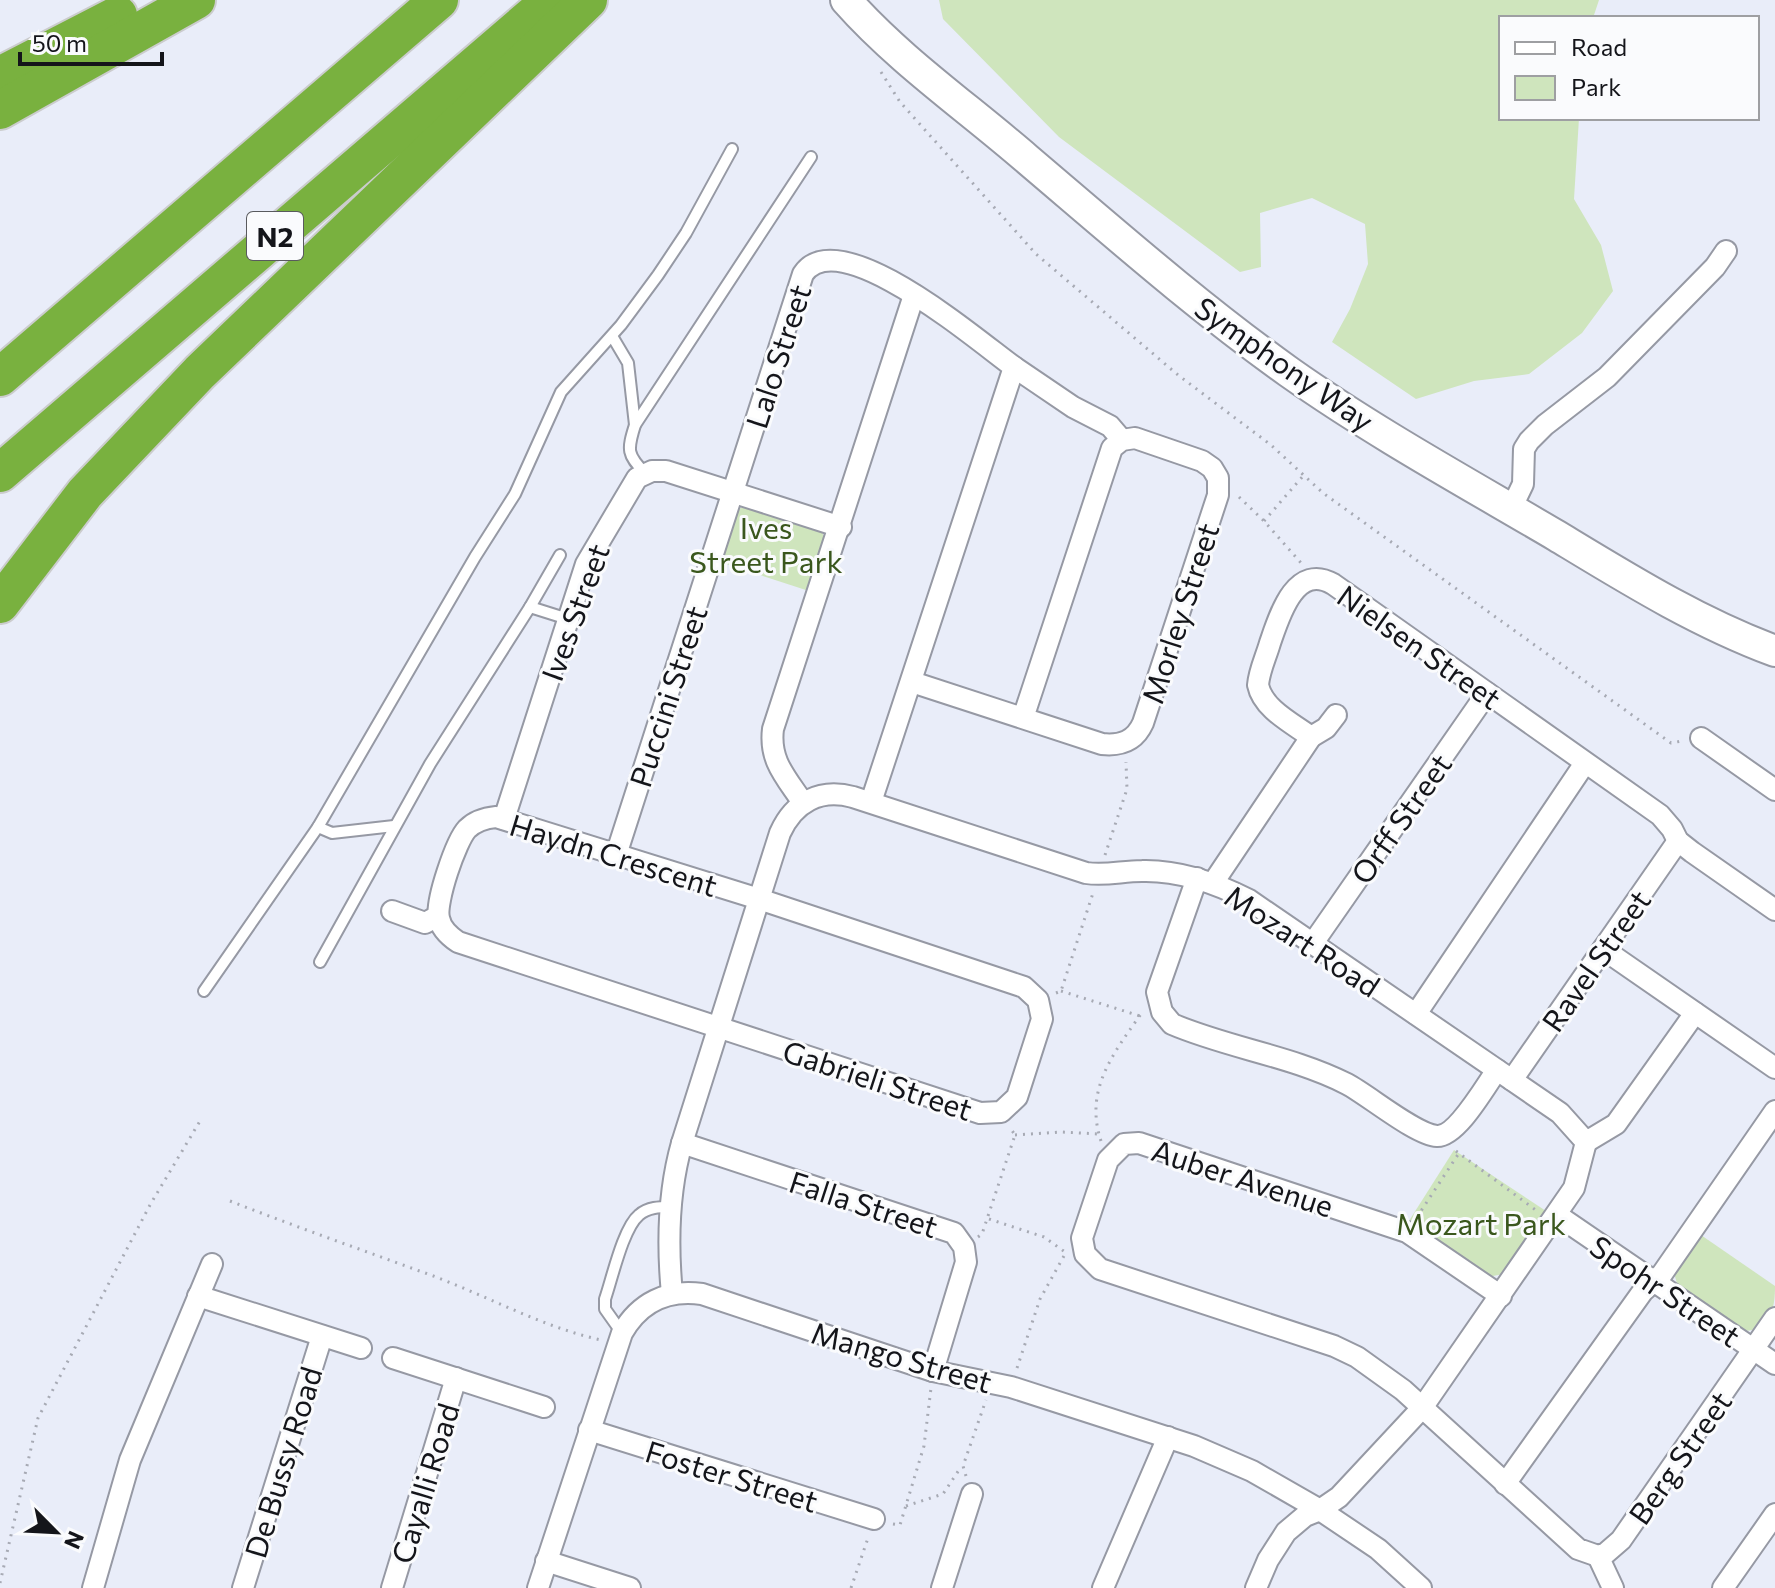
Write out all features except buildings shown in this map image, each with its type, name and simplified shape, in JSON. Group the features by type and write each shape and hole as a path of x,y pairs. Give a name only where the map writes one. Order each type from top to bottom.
{"highway":[{"path":"0,76 148,0"},
{"path":"0,110 196,0"},
{"name":"N2","path":"0,377 439,0"},
{"name":"N2","path":"0,473 551,0"},
{"path":"0,604 85,493 200,372 588,0"}],"main road":[{"name":"Symphony Way","path":"846,0 902,54 1215,316 1291,373 1695,618 1775,651"}],"street":[{"path":"1511,509 1523,484 1524,449 1529,441 1607,377 1715,267 1726,251"},
{"name":"Lalo Street","path":"733,492 807,268 818,260 832,259 898,283 1073,407 1110,426 1122,440"},
{"path":"538,1588 620,1338 642,1308 672,1294 668,1253 672,1176 784,824 803,803 774,759 773,729 914,295"},
{"path":"871,802 1014,367"},
{"path":"1023,718 1110,454 1117,443 1135,438 1202,461 1212,468 1218,478"},
{"path":"645,473 666,471 841,527"},
{"name":"Ives Street","path":"504,819 586,564 631,485 645,473"},
{"name":"Morley Street","path":"912,682 1108,745 1125,743 1140,731 1218,495 1218,478"},
{"name":"Puccini Street","path":"616,855 733,492"},
{"name":"Nielsen Street","path":"1311,737 1268,705 1258,685 1281,612 1299,585 1315,579 1333,584 1585,763"},
{"name":"Orff Street","path":"1313,943 1487,693"},
{"path":"1336,715 1326,728 1311,737 1205,881 1157,992 1162,1012 1172,1024 1329,1075 1360,1091 1413,1126 1438,1136"},
{"path":"1701,738 1775,790"},
{"path":"1416,1014 1585,763 1660,815 1678,841 1775,910"},
{"name":"Mozart Road","path":"803,803 832,793 871,802 1086,873 1108,875 1160,871 1205,881 1249,900 1560,1113 1586,1142"},
{"name":"Haydn Crescent","path":"438,916 439,901 462,836 479,820 504,819 759,899"},
{"name":"Ravel Street","path":"1438,1136 1446,1134 1460,1122 1505,1075 1603,949 1678,841"},
{"name":"Gabrieli Street","path":"718,1028 980,1113 1001,1112 1017,1097 1042,1019 1041,1006 1035,994 1024,987 759,899"},
{"path":"392,911 425,923 438,916 445,931 458,942 718,1028"},
{"path":"1603,949 1775,1068"},
{"path":"1256,1588 1268,1560 1286,1532 1352,1485 1422,1408 1555,1219 1577,1182 1580,1157 1586,1142 1616,1124 1695,1013"},
{"path":"1505,1484 1643,1291 1662,1274 1775,1111"},
{"name":"Falla Street","path":"682,1143 946,1229 960,1239 964,1247 965,1269 933,1371"},
{"name":"Auber Avenue","path":"1082,1238 1108,1160 1124,1144 1139,1143 1407,1232 1501,1296"},
{"name":"Spohr Street","path":"1555,1219 1775,1364"},
{"path":"1082,1238 1085,1254 1100,1269 1346,1351 1403,1390 1578,1549 1598,1556 1613,1588"},
{"path":"93,1588 130,1460 212,1264"},
{"name":"Mango Street","path":"672,1294 702,1294 933,1371 1002,1385 1168,1437 1252,1471 1320,1510 1378,1549 1421,1588"},
{"path":"198,1296 361,1348"},
{"name":"Berg Street","path":"1598,1556 1613,1549 1621,1540 1775,1318"},
{"name":"De Bussy Road","path":"243,1588 322,1336"},
{"path":"393,1358 544,1407"},
{"name":"Cayalli Road","path":"392,1588 456,1378"},
{"name":"Foster Street","path":"589,1430 874,1519"},
{"path":"1103,1588 1168,1437"},
{"path":"942,1588 972,1494"},
{"path":"1723,1588 1775,1514"},
{"path":"546,1561 630,1588"}],"lane":[{"path":"204,991 318,827 515,494 561,392 612,336 686,233 732,149"},
{"path":"645,473 633,460 628,446 635,425 811,157"},
{"path":"612,336 628,363 635,425"},
{"path":"320,962 430,764 560,555"},
{"path":"530,607 568,619"},
{"path":"318,827 332,833 394,826"},
{"path":"620,1338 605,1309 605,1299 631,1226 639,1215 652,1208 670,1207"}],"path":[{"path":"879,68 900,102 1036,254 1178,375 1271,445 1323,493 1671,743 1701,738"},
{"path":"1264,521 1303,476"},
{"path":"1218,478 1264,521 1315,579"},
{"path":"1061,991 1140,1016"},
{"path":"1108,1160 1099,1134 1095,1097 1110,1057 1157,992"},
{"path":"964,1247 982,1234 1015,1135 1001,1112"},
{"path":"0,1583 38,1418 150,1205 200,1121"},
{"path":"1015,1135 1061,1132 1099,1134"},
{"path":"1438,1136 1555,1219"},
{"path":"1407,1232 1459,1153"},
{"path":"230,1201 437,1278 573,1334 620,1338"},
{"path":"988,1219 1044,1237 1065,1252"},
{"path":"906,1506 943,1494 964,1463 1040,1299 1065,1252 1082,1238"},
{"path":"851,1588 874,1519 900,1525 924,1446 933,1371"},
{"path":"964,1463 972,1494"}],"green space":[{"path":"939,0 1599,0 1594,16 1499,16 1499,120 1579,120 1574,199 1601,245 1613,291 1582,333 1529,374 1474,381 1416,399 1332,342 1350,309 1368,264 1365,224 1312,198 1260,213 1261,267 1240,272 1059,137 943,19"},
{"name":"Ives Street Park","path":"749,505 820,529 825,538 812,592 717,561 736,510"},
{"name":"Mozart Park","path":"1454,1150 1549,1213 1504,1274 1487,1277 1407,1224"},
{"path":"1698,1233 1775,1286 1770,1316 1761,1326 1745,1331 1678,1287 1674,1273"}]}
